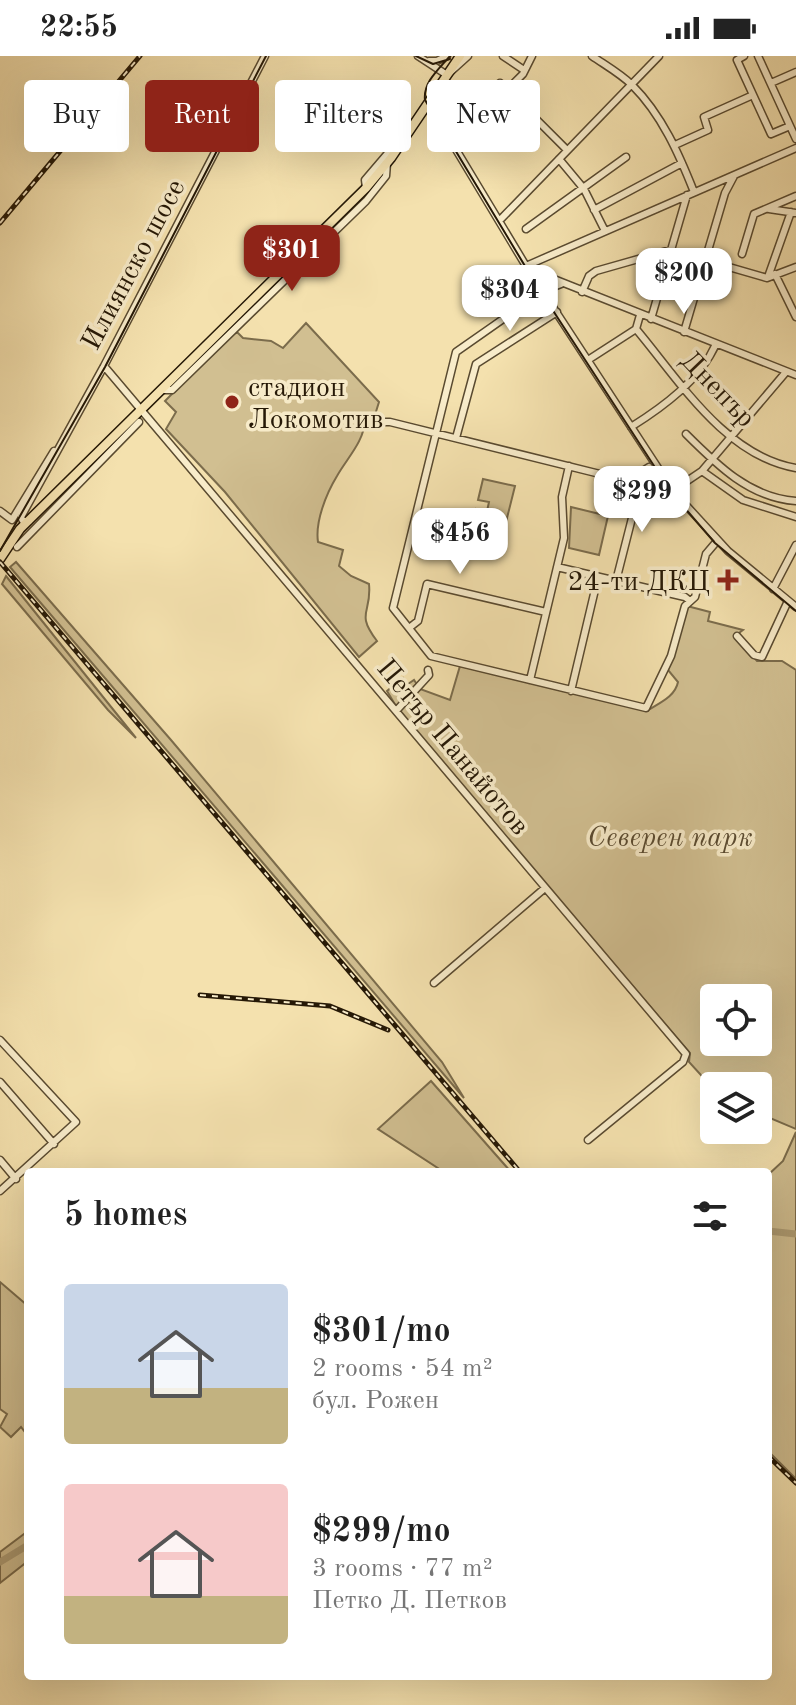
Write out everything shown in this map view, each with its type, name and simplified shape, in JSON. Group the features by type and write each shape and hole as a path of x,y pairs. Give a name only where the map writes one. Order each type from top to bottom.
{"main road":[{"path":"444,80 460,56"},
{"path":"0,559 29,520 143,410 387,163 427,105"},
{"path":"0,570 19,538 143,410"}],"street":[{"name":"Илиянско шосе","path":"29,520 23,521 21,517 104,366 265,56"},
{"path":"420,57 437,61 447,56"},
{"path":"420,57 447,75 468,56"},
{"path":"503,56 524,70"},
{"path":"516,80 532,56"},
{"path":"592,56 632,85 675,145 690,194 670,250 651,319"},
{"path":"499,221 659,56"},
{"path":"744,56 737,60 771,134 790,126"},
{"path":"758,56 796,139"},
{"path":"771,83 796,72"},
{"path":"675,145 708,130 704,117 753,95"},
{"path":"785,116 796,111"},
{"path":"365,184 408,126 415,123"},
{"path":"540,123 567,150"},
{"path":"527,267 796,148"},
{"path":"457,152 527,267 673,491 717,541 796,607"},
{"path":"526,229 626,157"},
{"path":"559,159 584,189 605,231"},
{"path":"163,390 172,390 366,201 386,176 387,163"},
{"path":"594,210 682,163"},
{"path":"684,332 725,193 734,176"},
{"path":"714,184 725,193"},
{"path":"742,254 754,214 796,196"},
{"path":"766,208 793,213"},
{"path":"767,278 793,213"},
{"path":"793,213 796,223"},
{"path":"582,292 589,276 596,271 670,250 767,278 796,267"},
{"path":"527,267 561,284 793,373 730,435 702,471 630,521 616,581"},
{"path":"775,274 796,317"},
{"path":"561,284 543,291 456,352 393,603 431,656 646,708 664,675 685,606 695,597 706,554 717,541"},
{"path":"456,438 476,364 557,312"},
{"path":"588,360 636,329 640,315"},
{"name":"Днепър","path":"636,329 684,387 730,435 760,457 796,468"},
{"path":"631,427 684,387 709,358 716,344"},
{"name":"Петър Панайотов","path":"104,366 686,1054 683,1062 588,1140"},
{"path":"15,539 139,422"},
{"path":"365,422 390,422 569,466 612,477 619,486 649,467"},
{"path":"686,434 711,459 756,491 796,501"},
{"name":"Илиянско шосе","path":"14,516 57,448"},
{"path":"530,680 565,529 562,497 569,466"},
{"path":"702,471 743,500 796,517"},
{"path":"0,511 12,520 14,516"},
{"path":"14,516 15,539"},
{"path":"773,589 796,545"},
{"path":"557,567 685,597 690,601"},
{"path":"571,691 598,577"},
{"path":"409,628 418,621 427,584 546,612"},
{"path":"737,636 754,655 762,657 788,601"},
{"path":"396,711 429,675 428,670"},
{"path":"434,983 545,888"},
{"path":"0,1040 76,1122 28,1168"},
{"path":"0,1082 54,1144"},
{"path":"0,1160 16,1179"},
{"path":"0,1191 24,1172"}],"green space":[{"path":"306,323 379,402 374,418 365,420 358,443 329,491 318,526 318,542 343,550 339,566 351,576 369,584 366,618 377,641 359,657 225,492 166,429 176,412 165,401 226,339 237,332 243,338 271,341 283,348"},
{"path":"483,479 515,486 501,542 470,535 476,509 487,511 489,502 478,500"},
{"path":"571,507 608,516 599,555 569,548"},
{"path":"16,562 171,740 442,1062 464,1098 10,567"},
{"path":"6,576 136,738 108,710 2,584"},
{"name":"Северен парк","path":"687,606 710,612 708,621 743,630 735,636 757,661 782,661 796,670 796,1129 772,1119 772,1072 700,1074 689,1062 690,1053 403,718 387,691 403,678 408,684 414,680 420,689 450,700 460,666 647,711 674,692 678,682 668,670"},
{"path":"431,1081 507,1168 438,1168 378,1129"},
{"path":"796,1132 796,1479 772,1455 772,1171 783,1161"},
{"path":"0,1282 24,1303 24,1431 21,1427 11,1437 0,1427 7,1414 0,1409"},
{"path":"24,1534 24,1564 0,1583 0,1552"}],"waterway":[{"path":"772,1231 796,1234"},
{"path":"0,1562 24,1547"}],"tram line":[{"path":"0,551 105,367 266,56"},
{"path":"416,56 433,64 450,59"},
{"path":"450,56 429,82 425,100 537,286 671,492 715,543 796,611"}],"railway":[{"path":"0,223 140,56"},
{"path":"0,562 517,1168"},
{"path":"200,995 330,1006 388,1030"},
{"path":"772,1460 796,1483"}],"place":[{"name":"стадион Локомотив","path":"232,402"},
{"name":"24-ти ДКЦ","path":"728,580"}]}
